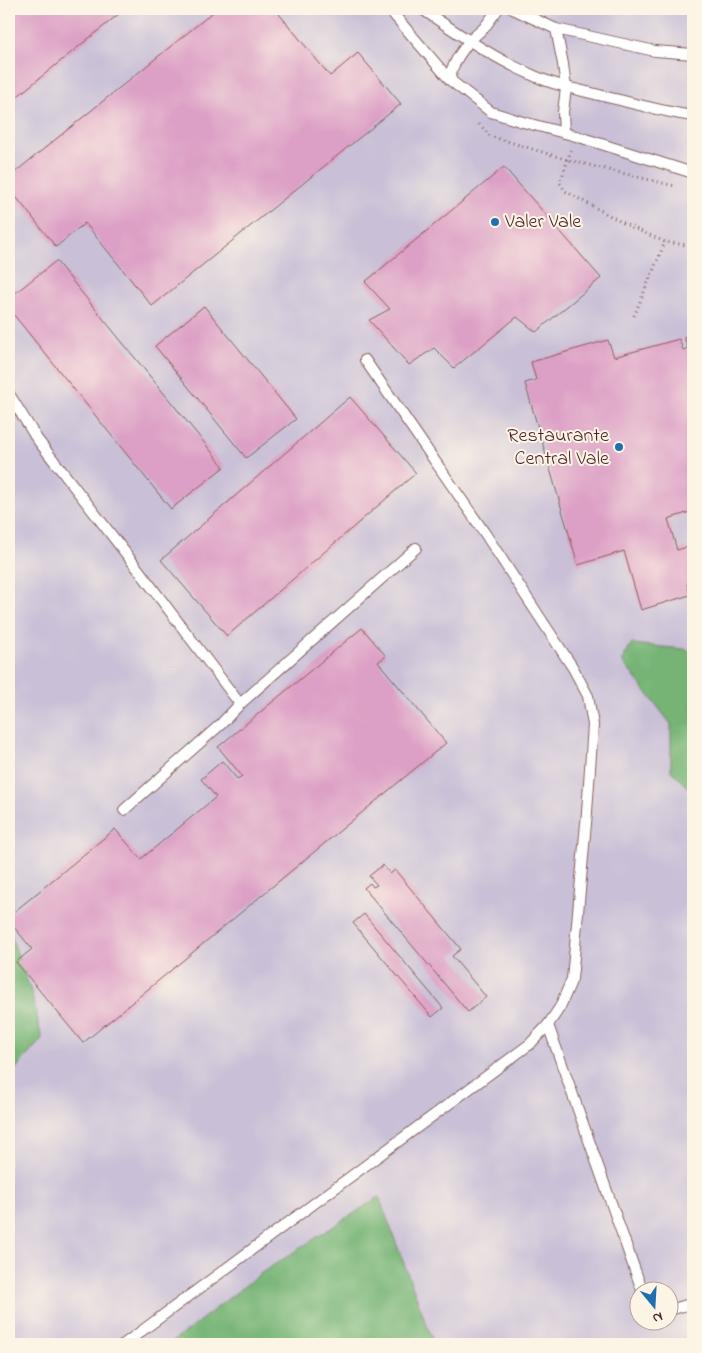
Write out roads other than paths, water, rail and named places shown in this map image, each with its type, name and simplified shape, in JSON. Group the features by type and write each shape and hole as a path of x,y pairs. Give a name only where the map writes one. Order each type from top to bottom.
{"lane":[{"path":"389,9 450,80 491,112 576,136 693,173"},
{"path":"422,9 469,41 530,74 566,88 675,114 693,116"},
{"path":"450,80 452,69 458,57 469,41 484,28 498,9"},
{"path":"513,9 556,28 655,51 693,54"},
{"path":"556,28 566,88 563,112 564,133"},
{"path":"124,1344 530,1044 548,1025 560,1007 572,979 593,725 588,696 574,668 484,532 365,360"},
{"path":"9,394 37,439 240,704"},
{"path":"124,810 416,548"},
{"path":"548,1025 638,1280"},
{"path":"680,1307 693,1303"}],"place":[{"name":"Valer Vale","path":"495,222"},
{"name":"Restaurante Central Vale","path":"619,447"}]}
